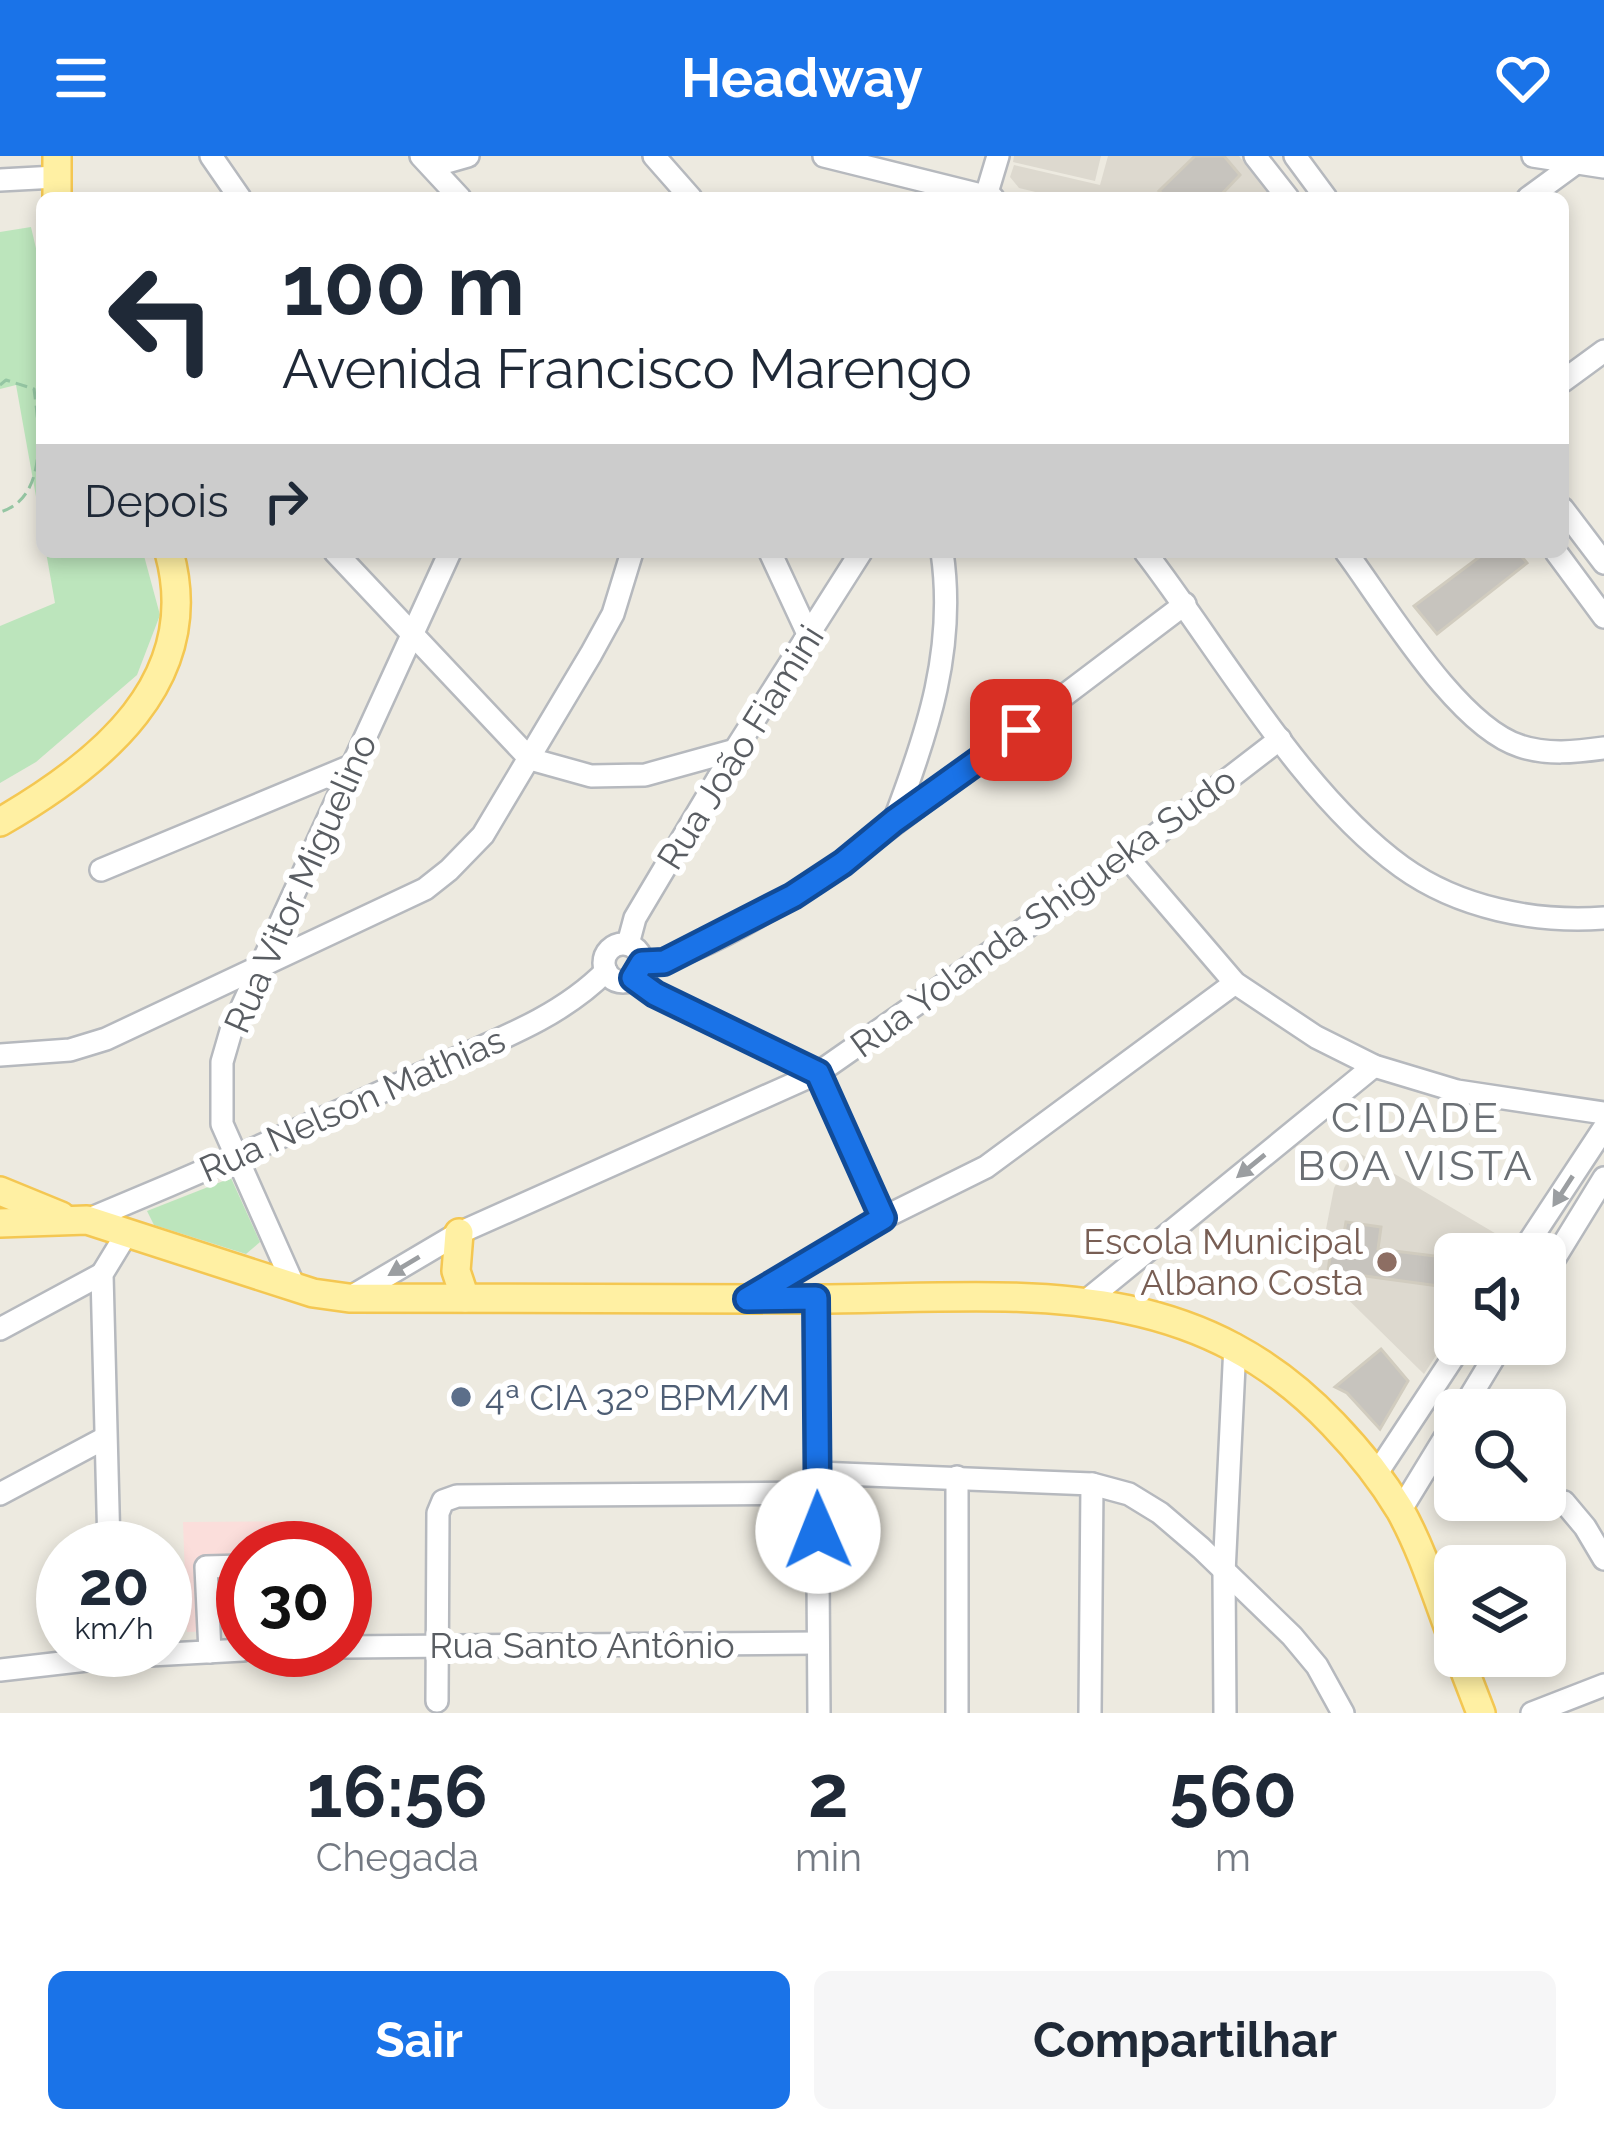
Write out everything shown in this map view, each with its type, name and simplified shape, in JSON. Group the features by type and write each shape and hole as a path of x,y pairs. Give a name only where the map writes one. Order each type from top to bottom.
{"main road":[{"path":"0,822 42,798 104,750 148,698 159,680 172,635 175,599 170,558"},
{"path":"0,1191 294,1286 349,1298 988,1295 1086,1301 1155,1316 1235,1345 1270,1366 1312,1403 1400,1511 1434,1594"},
{"path":"0,1223 76,1219"},
{"path":"459,1233 456,1271 465,1298"},
{"path":"1467,1677 1481,1713"}],"street":[{"path":"212,156 236,192"},
{"path":"427,161 468,156"},
{"path":"654,156 686,192"},
{"path":"824,156 970,192"},
{"path":"991,192 998,156"},
{"path":"1255,156 1283,192"},
{"path":"1295,156 1322,192"},
{"path":"1533,156 1604,167"},
{"path":"1536,192 1580,160"},
{"path":"427,161 455,192"},
{"path":"0,180 57,177"},
{"path":"1569,377 1604,351"},
{"path":"1569,516 1603,559 1575,579"},
{"path":"340,558 530,759 591,776 645,775 735,750"},
{"name":"Rua Vitor Miguelino","path":"294,1286 222,1124 222,1062 231,1031 447,558"},
{"path":"0,1055 70,1049 106,1040 425,889 483,835 613,614 630,558"},
{"path":"773,558 809,636"},
{"name":"Rua João Fiamini","path":"634,962 635,918 857,558"},
{"path":"894,821 937,697 947,632 943,558"},
{"path":"1150,558 1280,739 1357,828 1402,867 1470,902 1546,918 1604,918"},
{"path":"1350,558 1460,704 1483,727 1520,746 1565,753 1604,748"},
{"path":"1560,558 1604,616"},
{"path":"606,971 615,980 634,962 664,962 793,896 1185,604"},
{"name":"Rua Yolanda Shigueka Sudo","path":"349,1298 459,1233 818,1073 1127,857 1280,739"},
{"path":"101,870 351,766"},
{"path":"1127,857 1235,983 1316,1037 1375,1066 1457,1091 1604,1113"},
{"name":"Rua João Fiamini","path":"606,971 606,953 616,945 634,962"},
{"path":"634,962 655,994 818,1073 883,1218"},
{"name":"Rua Nelson Mathias","path":"76,1219 236,1158 535,1022 588,990 606,971"},
{"path":"747,1299 883,1218 986,1167 1235,983"},
{"path":"1086,1301 1375,1066"},
{"path":"1535,1233 1604,1128"},
{"path":"1566,1240 1604,1178"},
{"path":"0,1329 102,1274 127,1233"},
{"path":"102,1274 108,1521"},
{"path":"816,1298 819,1713"},
{"path":"1226,1713 1224,1573 1235,1345"},
{"path":"1375,1476 1448,1365"},
{"path":"0,1494 105,1438"},
{"path":"1400,1511 1434,1455"},
{"path":"957,1478 957,1713"},
{"path":"437,1701 438,1513 443,1501 457,1496 957,1478 1093,1484 1129,1494 1160,1513 1292,1636 1317,1666 1343,1713"},
{"path":"1090,1713 1093,1484"},
{"path":"1566,1504 1604,1559"},
{"path":"210,1652 206,1567 216,1567"},
{"name":"Rua Santo Antônio","path":"372,1648 818,1643"},
{"path":"192,1652 216,1652"},
{"path":"0,1670 36,1665"},
{"path":"1532,1713 1604,1685"}],"path":[{"path":"0,385 6,380 34,389 36,406"},
{"path":"0,512 9,510 28,488 36,463"}],"shaded area":[{"path":"1014,156 1101,156 1095,181 1013,162"},
{"path":"1108,156 1239,156 1268,192 1035,192 1019,188 1010,177 1014,165 1100,185"},
{"name":"Escola Municipal Albano Costa","path":"1354,1150 1495,1233 1434,1233 1434,1359 1424,1374 1318,1270 1334,1188"},
{"path":"192,1522 216,1522 216,1631 192,1632"}],"green space":[{"path":"31,227 36,248 36,497 16,385 0,389 0,232"},
{"path":"47,558 145,558 160,615 137,675 36,762 0,783 0,626 55,603"},
{"path":"231,1178 260,1242 246,1254 154,1225 147,1211"}],"building":[{"path":"1195,156 1224,156 1240,175 1224,192 1159,191"},
{"path":"1478,558 1523,558 1527,563 1437,634 1414,606"},
{"path":"1346,1222 1381,1227 1378,1249 1434,1256 1434,1285 1328,1271 1332,1242 1342,1244"},
{"path":"1381,1349 1408,1381 1380,1429 1347,1393 1335,1387"}],"place":[{"name":"Escola Municipal Albano Costa","path":"1387,1262"},
{"name":"4ª CIA 32º BPM/M","path":"461,1397"}],"district":[{"name":"CIDADE BOA VISTA","path":"1416,1141"}],"route":[{"path":"818,1531 816,1298 747,1299 883,1218 818,1073 655,994 633,978 642,963 664,962 793,896 1021,730"}]}
